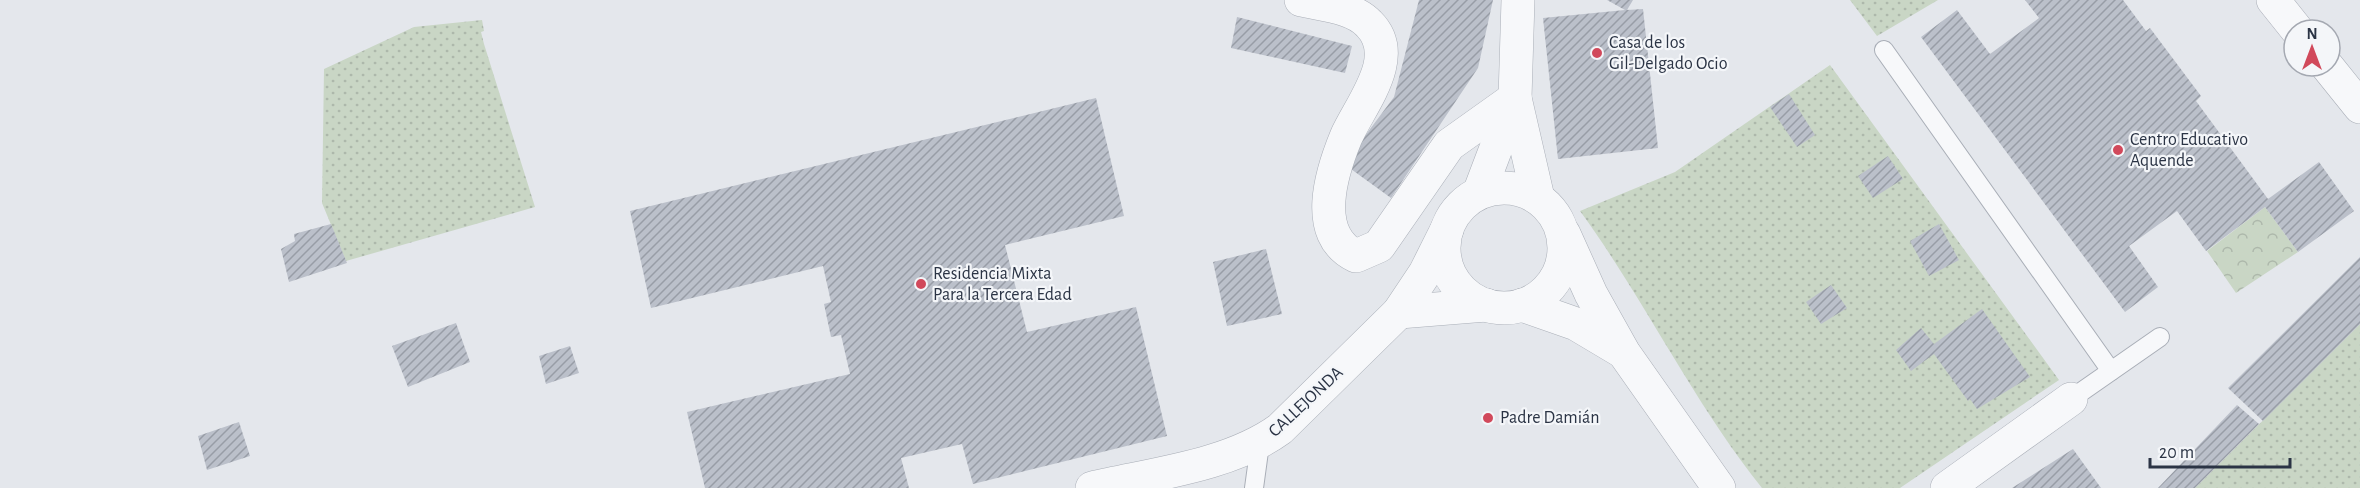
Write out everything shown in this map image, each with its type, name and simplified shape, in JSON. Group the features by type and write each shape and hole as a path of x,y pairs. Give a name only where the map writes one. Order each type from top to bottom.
{"street":[{"path":"1301,0 1355,13 1368,22 1379,41 1380,54 1376,79 1347,134 1336,163 1330,192 1330,225 1337,242 1346,251 1356,255 1379,246 1449,145 1515,98"},
{"path":"1518,0 1515,98 1548,209 1591,294 1624,352 1719,488"},
{"path":"2273,0 2287,18"},
{"path":"2336,78 2360,107"},
{"path":"1479,194 1515,98"},
{"path":"1399,312 1486,305 1504,308 1522,305 1538,297 1551,286 1560,270 1564,253 1564,235 1548,209 1520,190 1499,188 1479,194"},
{"name":"CALLEJONDA","path":"1092,488 1213,460 1260,444 1280,429 1399,312 1425,273 1454,214 1465,202 1479,194"},
{"path":"1447,229 1444,248 1447,266 1455,284 1469,297 1486,305"},
{"path":"1522,305 1576,324 1624,352"},
{"path":"1947,488 2071,399"}],"lane":[{"path":"1884,50 2111,371"},
{"path":"2071,399 2160,337"},
{"path":"1254,488 1260,444"}],"green space":[{"path":"1850,0 1938,0 1877,36"},
{"path":"482,20 484,31 481,32 484,44 535,207 346,261 322,203 324,69 414,27"},
{"path":"1830,65 2059,380 1900,488 1762,488 1691,386 1604,245 1580,211 1675,172"},
{"path":"2265,207 2298,252 2236,293 2207,251"},
{"path":"2360,324 2360,488 2195,488"}],"building":[{"path":"1419,0 1493,0 1478,68 1391,198 1344,164 1394,97"},
{"name":"Casa de los Gil-Delgado Ocio","path":"1607,0 1633,0 1627,10 1643,9 1658,148 1558,159 1543,18 1625,10"},
{"name":"Centro Educativo Aquende","path":"2025,0 2123,0 2146,31 2150,28 2201,96 2196,101 2268,199 2319,162 2354,211 2298,252 2265,207 2206,251 2177,211 2129,246 2158,287 2125,312 1921,37 1957,10 1990,54 2039,18"},
{"path":"1237,17 1352,46 1345,73 1231,48"},
{"path":"1789,94 1815,135 1797,147 1770,107"},
{"name":"Residencia Mixta Para la Tercera Edad","path":"1096,98 1124,216 1005,245 1027,332 1136,307 1167,436 973,484 962,444 901,458 909,488 705,488 687,412 850,374 841,335 831,337 824,304 831,302 823,266 651,308 630,211"},
{"path":"1888,156 1903,179 1873,198 1858,176"},
{"path":"331,224 347,263 289,282 281,249 295,241 294,234"},
{"path":"1939,224 1959,260 1929,276 1910,241"},
{"path":"1266,249 1282,314 1227,326 1213,262"},
{"path":"2360,257 2360,324 2263,421 2228,388"},
{"path":"1831,285 1847,308 1821,324 1806,302"},
{"path":"1982,309 2030,377 1977,409 1970,399 1968,401 1934,354 1911,371 1896,350 1921,328 1934,344"},
{"path":"456,323 470,362 408,387 392,346"},
{"path":"570,346 579,373 546,384 539,356"},
{"path":"2237,405 2259,424 2195,488 2158,488"},
{"path":"239,422 250,456 207,470 198,436"},
{"path":"2073,449 2101,488 2012,488"}],"place":[{"name":"Casa de los Gil-Delgado Ocio","path":"1597,53"},
{"name":"Centro Educativo Aquende","path":"2118,150"},
{"name":"Residencia Mixta Para la Tercera Edad","path":"921,284"},
{"name":"Padre Damián","path":"1488,418"}]}
